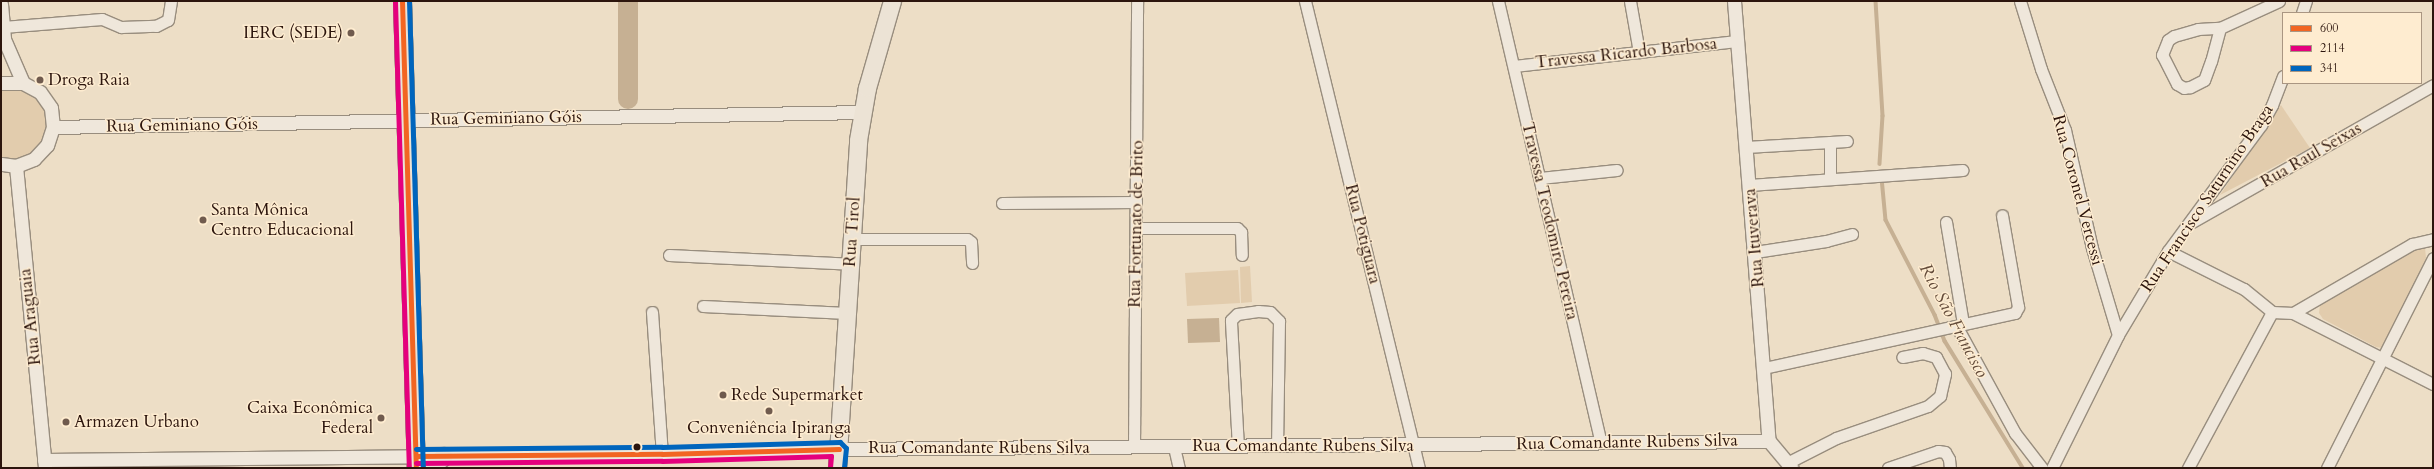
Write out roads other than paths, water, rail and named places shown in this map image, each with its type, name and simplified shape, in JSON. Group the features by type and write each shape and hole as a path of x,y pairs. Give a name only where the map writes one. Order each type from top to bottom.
{"main road":[{"path":"402,1 416,462"},
{"name":"Rua Tirol","path":"838,468 851,239 862,112 892,1"},
{"path":"430,468 444,456"}],"street":[{"path":"3,39 102,19 121,27 156,26 168,20 171,1"},
{"name":"Rua Fortunato de Brito","path":"1134,447 1137,1"},
{"name":"Rua Potiguara","path":"1305,1 1419,468"},
{"name":"Travessa Teodomiro Pereira","path":"1498,1 1601,442"},
{"path":"1630,1 1639,52"},
{"name":"Rua Ituverava","path":"1734,1 1769,441"},
{"name":"Rua Coronel Vercessi","path":"2020,1 2041,69 2065,130 2092,248 2118,335"},
{"path":"2220,28 2212,61 2204,80 2190,87 2177,84 2162,55 2168,40 2174,36 2198,29 2220,28 2280,1"},
{"path":"2302,12 2306,1"},
{"path":"1,4 3,39 23,83"},
{"name":"Travessa Ricardo Barbosa","path":"1514,66 1737,41"},
{"name":"Rua Francisco Saturnino Braga","path":"2052,468 2118,335 2168,251 2261,125 2272,105 2282,79"},
{"path":"1,83 23,83 32,87 46,100 53,117 51,137 41,153 34,159 16,166 1,164"},
{"name":"Rua Raul Seixas","path":"2188,224 2433,85"},
{"name":"Rua Geminiano Góis","path":"53,127 862,112"},
{"path":"1746,147 1847,141"},
{"path":"1830,142 1830,179"},
{"name":"Rua Araguaia","path":"16,166 45,464"},
{"path":"1540,178 1617,170"},
{"path":"1749,185 1962,170"},
{"path":"1002,203 1136,202"},
{"path":"1764,368 1956,327 2018,311 2002,215"},
{"path":"1946,222 1956,327 2015,433 2042,468"},
{"path":"1136,228 1237,228 1242,232 1242,255"},
{"path":"1755,252 1826,241 1852,234"},
{"path":"851,239 966,239 971,242 972,263"},
{"path":"2293,313 2412,244 2433,239"},
{"path":"2168,251 2244,289 2272,312 2293,313 2433,384"},
{"path":"669,255 850,264"},
{"path":"2327,468 2433,258"},
{"path":"702,306 847,313"},
{"path":"1238,447 1231,320 1237,314 1258,311 1270,312 1279,321 1277,446"},
{"path":"652,312 662,454"},
{"path":"2188,468 2272,312"},
{"path":"1769,441 1790,465 1836,438 1928,406 1940,396 1945,374 1936,357 1923,353 1902,357"},
{"name":"Rua Comandante Rubens Silva","path":"45,464 416,462 444,456 662,454 839,450 1414,446 1601,442 1769,441"},
{"path":"1174,447 1179,468"},
{"path":"1888,468 1938,451 1945,452 1949,459 1950,468"}],"waterway":[{"path":"628,1 628,99"},
{"name":"Rio São Francisco","path":"1876,1 1883,116 1880,164"},
{"name":"Rio São Francisco","path":"1882,178 1886,220 1935,315 1945,341 2023,468"}],"place":[{"name":"IERC (SEDE)","path":"351,33"},
{"name":"Droga Raia","path":"40,80"},
{"name":"Santa Mônica Centro Educacional","path":"203,220"},
{"name":"Rede Supermarket","path":"723,395"},
{"name":"Conveniência Ipiranga","path":"769,411"},
{"name":"Caixa Econômica Federal","path":"381,418"},
{"name":"Armazen Urbano","path":"66,422"}]}
